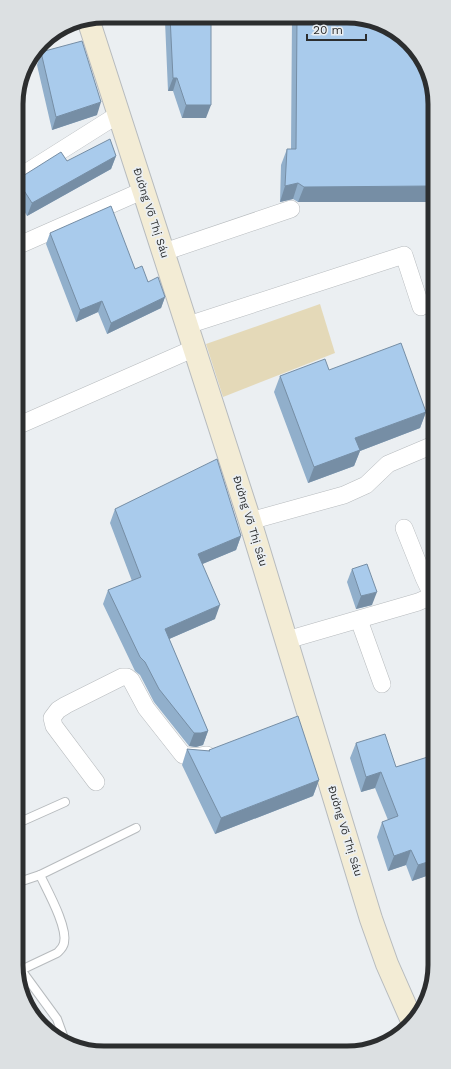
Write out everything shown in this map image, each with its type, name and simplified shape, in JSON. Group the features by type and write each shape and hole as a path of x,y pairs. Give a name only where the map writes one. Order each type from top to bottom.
{"main road":[{"name":"Đường Võ Thị Sáu","path":"90,25 188,325 287,640 302,717 387,964 410,1016"}],"street":[{"path":"23,175 119,114"},
{"path":"23,243 144,190"},
{"path":"164,252 291,208"},
{"path":"188,325 404,255 421,307"},
{"path":"23,423 195,348"},
{"path":"250,521 344,495 366,485 388,464 428,447"},
{"path":"404,528 428,586"},
{"path":"287,640 428,599"},
{"path":"359,620 382,684"},
{"path":"96,782 54,726 52,718 58,710 66,705 122,677 127,677 131,680 146,708 183,755 195,757 202,756 224,748"}],"lane":[{"path":"23,821 64,802"},
{"path":"23,881 40,875 136,828"},
{"path":"23,967 57,953 62,949 65,939 62,922 40,875"},
{"path":"24,973 57,1019 63,1034"}],"shaded area":[{"path":"320,304 335,353 223,397 206,344"}],"building":[{"path":"170,23 211,23 211,105 186,105 177,78 173,78"},
{"path":"297,23 347,23 373,27 383,31 404,47 411,55 422,73 427,93 428,186 304,187 298,183 285,186 287,149 296,149"},
{"path":"82,41 101,102 56,117 41,53 43,52"},
{"path":"110,139 116,156 32,203 23,189 23,176 61,152 67,161"},
{"path":"111,206 135,269 142,266 148,282 158,277 165,297 111,323 102,301 80,310 50,233"},
{"path":"401,343 426,412 355,438 360,450 314,467 280,376 325,359 329,370"},
{"path":"217,459 241,536 198,554 220,605 165,629 208,731 194,733 159,689 145,662 140,657 108,590 141,577 115,509"},
{"path":"367,564 377,592 361,596 352,569"},
{"path":"298,716 319,780 221,818 187,749 210,751 209,750"},
{"path":"385,734 396,767 428,757 428,862 418,865 411,850 394,856 382,822 398,816 381,772 366,777 356,743"}]}
